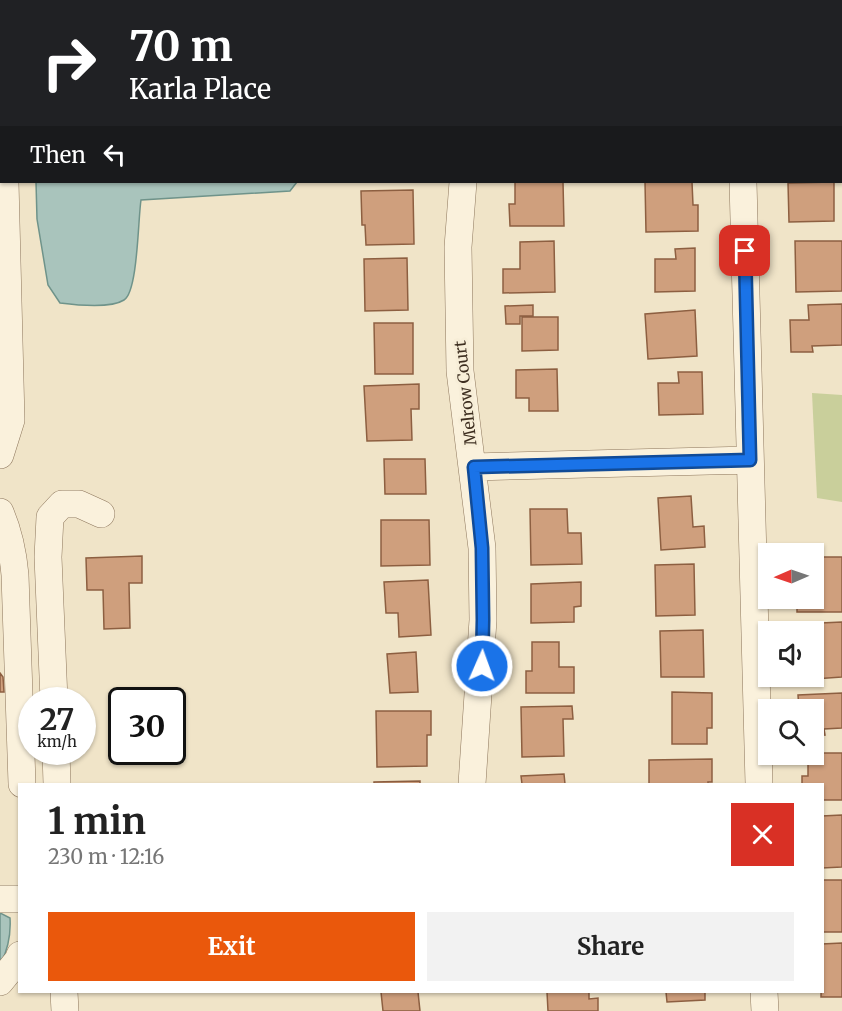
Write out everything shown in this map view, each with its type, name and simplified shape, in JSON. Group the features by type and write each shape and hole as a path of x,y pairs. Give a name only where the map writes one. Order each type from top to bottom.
{"street":[{"path":"2,442 11,420 5,183"},
{"name":"Melrow Court","path":"463,183 458,247 460,371 474,467 482,548 483,620 472,783"},
{"path":"743,183 759,783"},
{"path":"474,467 750,460"},
{"path":"53,687 48,557 50,517 62,504 79,504 101,514"},
{"path":"0,512 14,554 22,783"},
{"path":"56,765 57,783"},
{"path":"0,899 18,899"},
{"path":"0,982 18,960"},
{"path":"64,993 65,1011"},
{"path":"764,993 765,1011"}],"green space":[{"path":"812,393 842,395 842,502 817,498"}],"water":[{"path":"36,183 296,183 290,191 141,200 132,284 124,300 110,305 60,303 48,285 37,219"},
{"path":"0,913 10,918 10,924 7,948 0,965"}],"building":[{"path":"515,183 563,183 564,226 510,226 509,204 515,204"},
{"path":"645,183 692,183 693,205 698,205 698,231 646,232"},
{"path":"788,183 834,183 834,221 789,222"},
{"path":"413,190 414,244 366,245 365,225 362,225 361,191"},
{"path":"554,241 555,292 503,293 503,269 520,269 520,242"},
{"path":"795,241 842,241 842,291 796,292"},
{"path":"695,248 695,291 655,292 655,259 676,259 675,249"},
{"path":"407,258 408,310 365,311 364,259"},
{"path":"842,304 842,345 812,346 813,352 791,352 790,320 809,320 808,305"},
{"path":"533,305 533,316 520,316 520,324 506,324 505,306"},
{"path":"695,310 697,356 648,359 645,314"},
{"path":"522,317 558,317 558,350 522,351"},
{"path":"374,323 413,323 413,374 375,374"},
{"path":"557,369 558,411 529,411 529,398 516,398 516,370"},
{"path":"678,372 702,372 703,414 659,415 658,383 679,383"},
{"path":"419,384 419,409 411,409 412,440 367,441 364,386"},
{"path":"384,459 425,459 426,494 385,494"},
{"path":"691,496 693,527 704,526 705,547 661,550 658,498"},
{"path":"530,509 567,509 568,533 581,533 582,564 531,565"},
{"path":"381,520 429,520 430,565 381,566"},
{"path":"142,556 142,583 129,583 130,628 104,629 103,590 87,590 86,558"},
{"path":"824,557 842,557 842,612 797,612 797,609 824,609"},
{"path":"694,564 695,615 656,616 655,565"},
{"path":"428,580 431,635 399,637 398,613 386,613 384,582"},
{"path":"581,582 581,606 574,607 574,622 531,623 531,584"},
{"path":"842,622 842,677 824,678 824,623"},
{"path":"703,630 704,677 661,677 660,631"},
{"path":"532,642 559,642 559,667 574,667 574,693 526,693 526,671 532,671"},
{"path":"416,652 418,692 390,693 387,654"},
{"path":"0,673 3,677 4,692 0,692"},
{"path":"672,692 712,693 712,728 707,728 707,744 672,744"},
{"path":"842,693 842,728 824,729 824,699 798,699 798,695"},
{"path":"572,706 573,719 563,719 564,756 522,757 521,707"},
{"path":"376,711 431,711 431,735 427,735 427,766 377,767"},
{"path":"824,753 842,753 842,800 824,800 824,783 802,783 802,776 808,776 808,765 824,765"},
{"path":"712,759 712,782 649,783 649,760"},
{"path":"564,774 565,783 522,783 521,776"},
{"path":"420,781 420,783 374,783"},
{"path":"842,815 842,867 824,868 824,816"},
{"path":"824,880 842,880 842,932 824,932"},
{"path":"842,943 842,997 821,997 821,993 824,993 824,944"},
{"path":"381,993 418,993 420,1011 383,1011"},
{"path":"547,993 589,993 589,999 598,998 598,1011 548,1011"},
{"path":"666,993 705,993 705,1000 667,1002"}],"route":[{"path":"482,666 482,548 474,467 750,460 745,251"}]}
